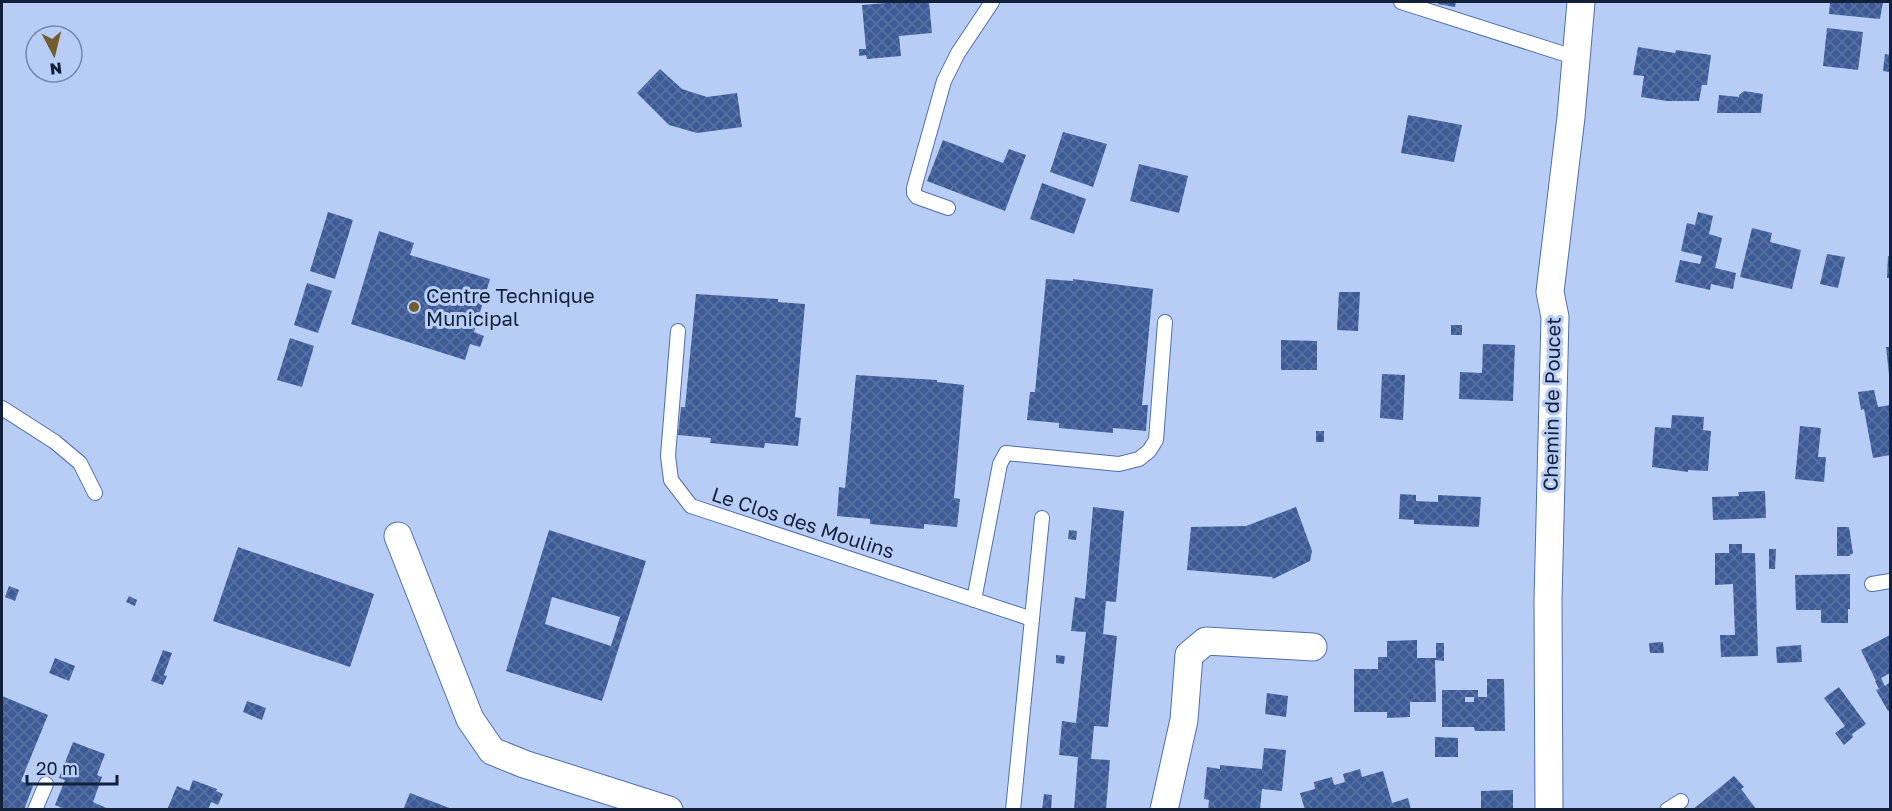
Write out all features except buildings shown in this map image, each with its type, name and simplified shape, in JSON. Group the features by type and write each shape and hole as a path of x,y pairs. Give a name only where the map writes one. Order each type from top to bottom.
{"street":[{"name":"Chemin de Poucet","path":"1550,810 1548,600 1555,317 1550,292 1581,2"},
{"path":"398,536 470,719 492,751 524,764 669,810"},
{"path":"1164,810 1184,720 1189,655 1206,641 1313,647"}],"lane":[{"path":"948,208 917,197 914,188 944,81 958,52 992,2"},
{"path":"1401,2 1576,58"},
{"path":"974,600 1000,464 1006,453 1119,464 1139,459 1156,441 1166,322"},
{"name":"Le Clos des Moulins","path":"678,331 668,456 671,480 692,506 1032,619"},
{"path":"2,408 55,442 80,463 95,493"},
{"path":"1013,810 1042,518"},
{"path":"1872,584 1890,581"},
{"path":"35,810 46,784"},
{"path":"1667,810 1681,801"}],"place":[{"name":"Centre Technique Municipal","path":"414,307"}]}
